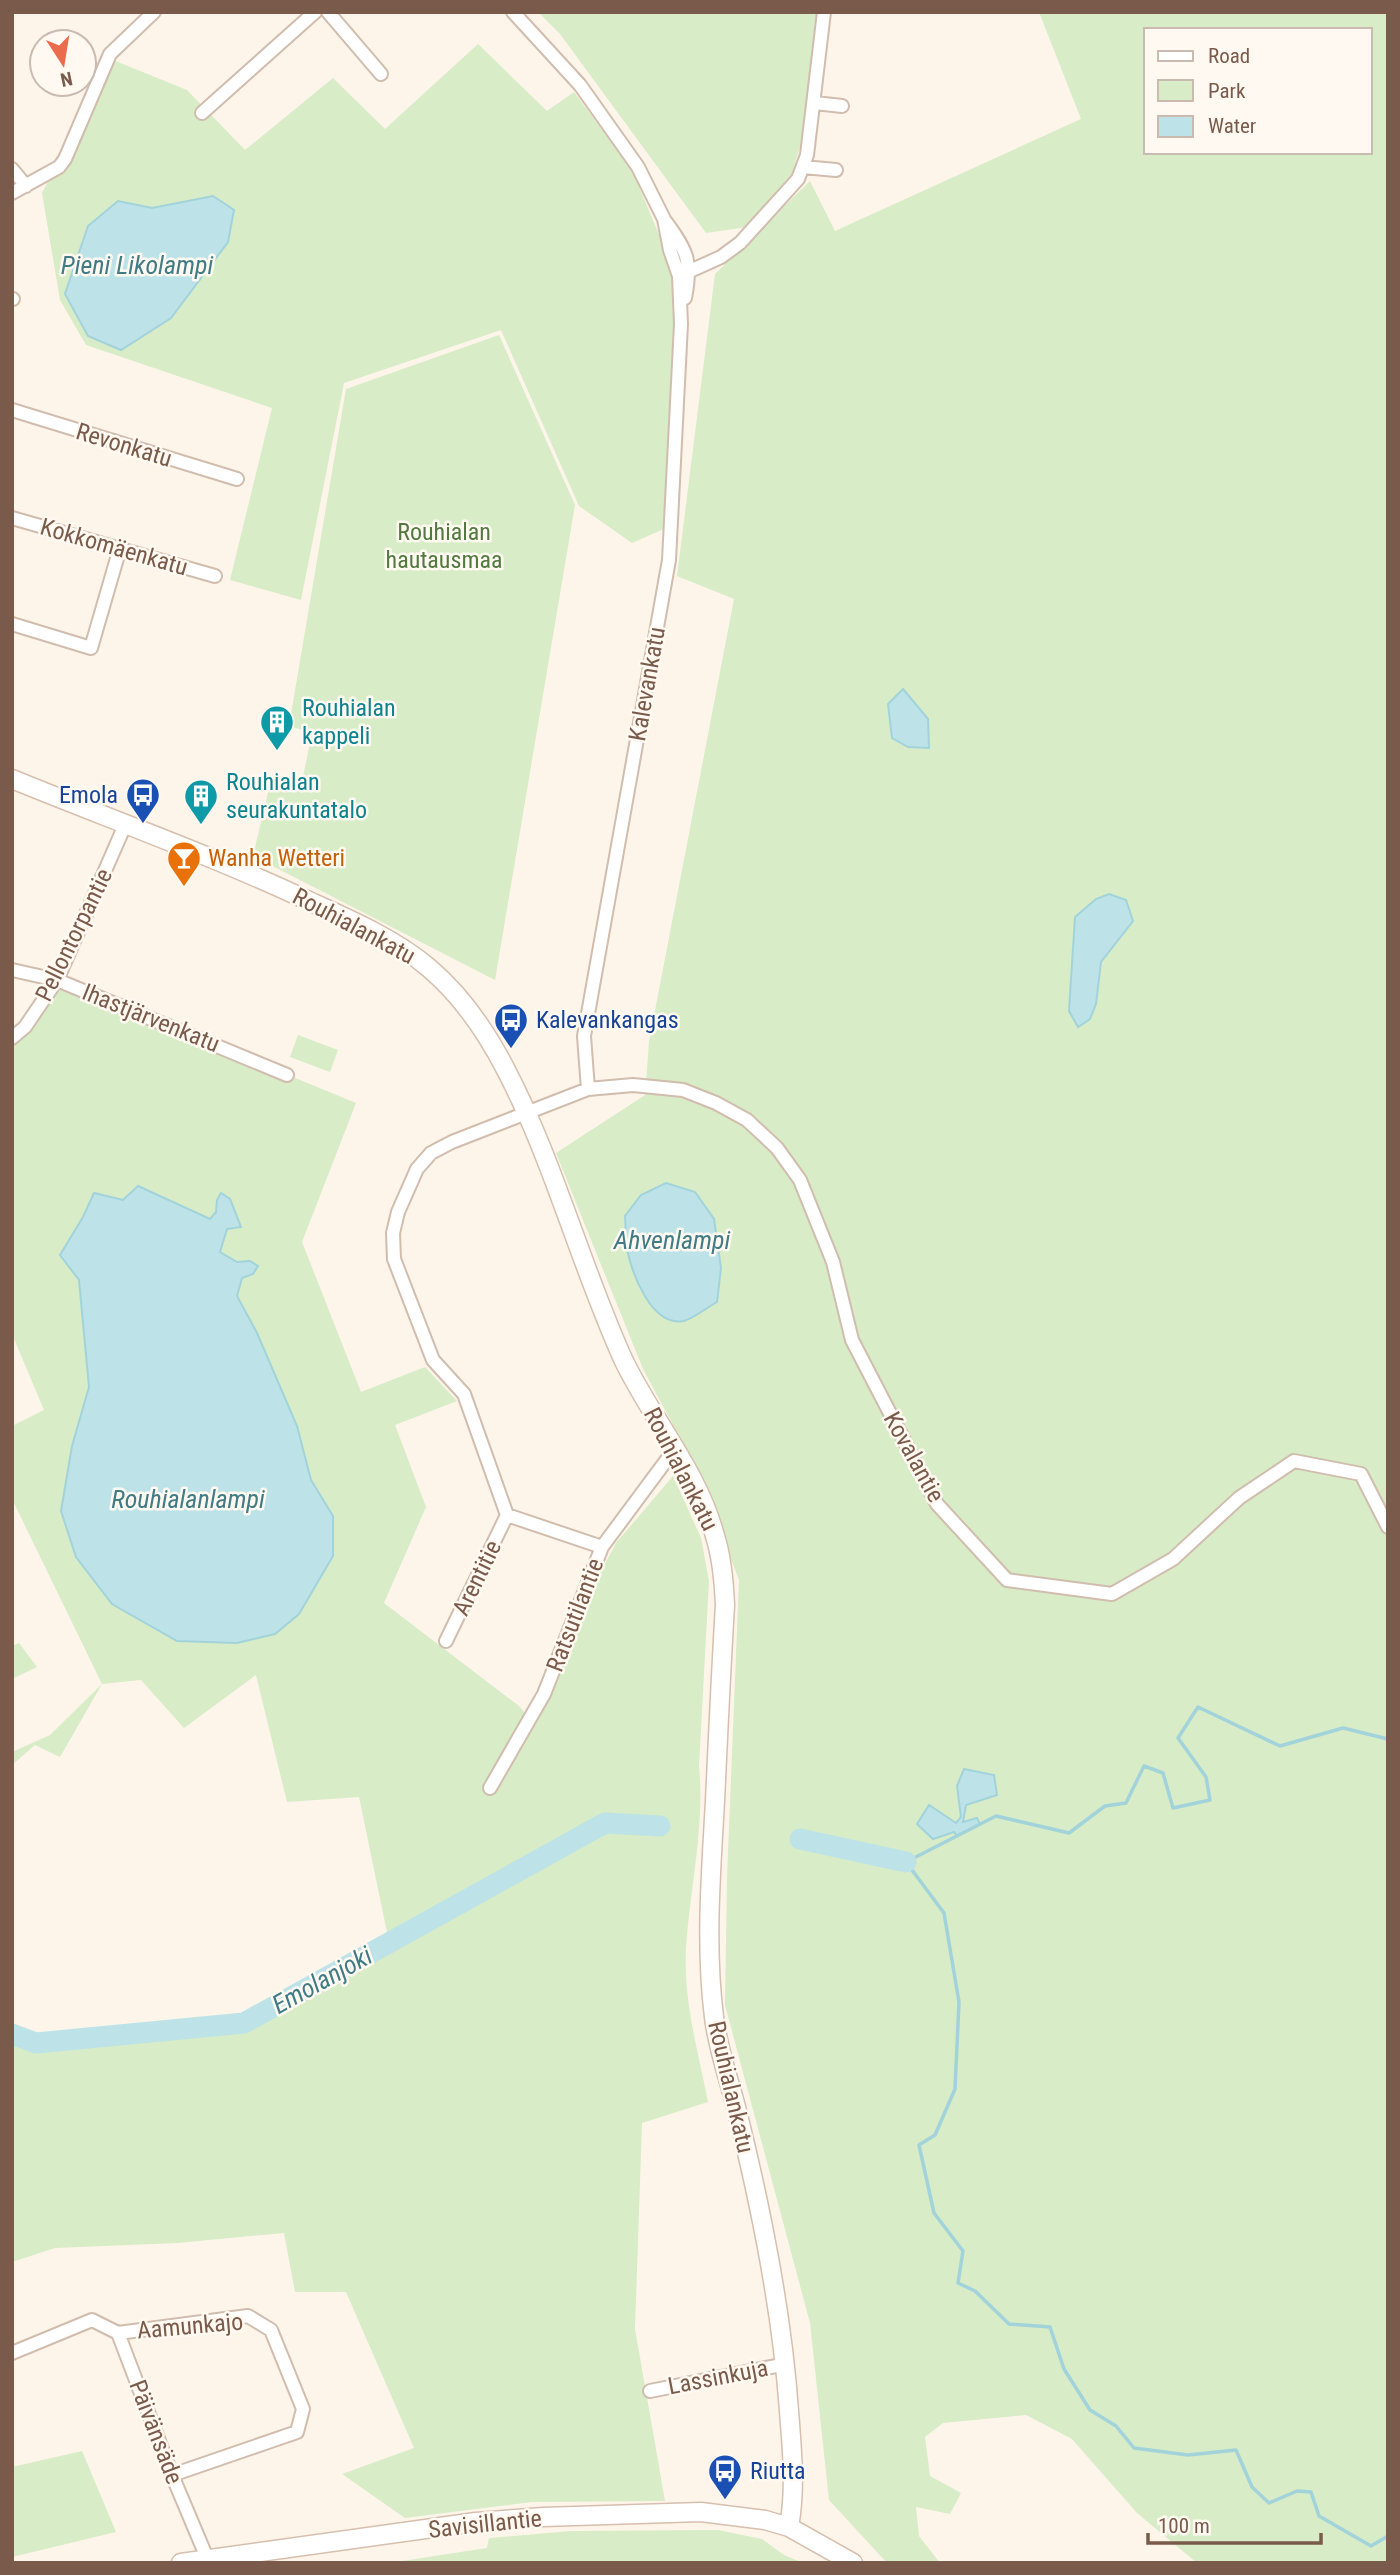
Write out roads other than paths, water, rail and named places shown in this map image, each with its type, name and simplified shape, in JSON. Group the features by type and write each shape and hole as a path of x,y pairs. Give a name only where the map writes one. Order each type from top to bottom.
{"street":[{"path":"12,193 59,167 65,159 110,54 154,12"},
{"path":"202,113 315,12"},
{"path":"328,12 381,74"},
{"name":"Kalevankatu","path":"513,12 580,85 638,167 664,219 682,244 685,273 669,560 584,1036 588,1089"},
{"path":"685,273 721,257 740,243 798,179 807,155 824,12"},
{"path":"815,103 842,106"},
{"path":"803,167 836,170"},
{"path":"12,169 26,186"},
{"name":"Revonkatu","path":"12,410 237,479"},
{"name":"Kokkomäenkatu","path":"12,518 215,576"},
{"path":"12,624 91,648 120,548"},
{"name":"Rouhialankatu","path":"12,779 252,874 335,913 410,954 445,982 461,1000 506,1069 624,1360 701,1499 715,1534 724,1583 709,1877 714,2015 718,2046 737,2111 768,2253 786,2364 794,2478 789,2527"},
{"name":"Pellontorpantie","path":"12,1038 25,1027 57,980 125,825"},
{"name":"Ihastjärvenkatu","path":"12,970 57,980 288,1075"},
{"name":"Kovalantie","path":"507,1515 464,1394 433,1360 394,1259 393,1234 398,1212 417,1169 431,1153 588,1089 633,1085 683,1090 716,1103 747,1120 776,1148 800,1180 833,1262 852,1340 937,1504 1007,1580 1112,1594 1172,1559 1240,1497 1294,1461 1362,1474 1388,1527"},
{"name":"Ratsutilantie","path":"490,1788 544,1694 602,1547 674,1450"},
{"path":"507,1515 602,1547"},
{"name":"Arentitie","path":"446,1641 507,1515"},
{"name":"Aamunkajo","path":"118,2333 248,2316 271,2330 303,2409 297,2432 172,2475"},
{"path":"12,2353 92,2320 118,2333"},
{"name":"Päivänsäde","path":"118,2333 207,2558"},
{"name":"Lassinkuja","path":"650,2390 786,2364"},
{"name":"Savisillantie","path":"181,2563 207,2558 277,2557 476,2522 543,2516 701,2512 734,2515 789,2527"},
{"path":"789,2527 853,2563"}],"water":[{"name":"Pieni Likolampi","path":"213,196 234,210 228,242 171,318 121,350 88,336 65,294 88,226 118,201 152,208"},
{"path":"903,689 928,719 929,748 908,747 892,738 888,704"},
{"path":"1109,894 1126,900 1133,921 1101,962 1096,1004 1090,1019 1078,1027 1069,1011 1075,917 1096,899"},
{"name":"Ahvenlampi","path":"666,1183 695,1192 714,1219 721,1268 717,1302 684,1321 672,1321 653,1307 639,1284 626,1245 625,1216 641,1195"},
{"name":"Rouhialanlampi","path":"138,1186 210,1219 216,1212 221,1193 230,1199 241,1227 227,1229 220,1252 237,1262 250,1261 258,1266 253,1274 242,1278 237,1296 257,1333 297,1426 311,1480 333,1516 333,1556 299,1614 275,1634 237,1643 177,1641 112,1604 76,1557 61,1511 72,1446 89,1387 79,1280 60,1255 94,1193 123,1200"},
{"path":"964,1769 994,1775 997,1795 966,1805 963,1822 977,1818 980,1824 957,1836 954,1832 933,1839 917,1824 929,1805 956,1823 961,1817 957,1786"}],"waterway":[{"path":"1388,1739 1343,1728 1280,1746 1198,1707 1178,1738 1206,1777 1210,1800 1173,1808 1163,1773 1144,1766 1126,1803 1105,1806 1069,1833 996,1816 906,1862 944,1913 959,2002 955,2089 935,2135 919,2145 934,2213 963,2251 958,2283 975,2291 1009,2324 1050,2327 1064,2369 1090,2410 1116,2426 1134,2448 1188,2455 1236,2450 1252,2487 1269,2503 1297,2491 1311,2492 1319,2516 1371,2546 1388,2536"},
{"name":"Emolanjoki","path":"12,2034 36,2043 244,2023 605,1823 660,1826"},
{"path":"800,1839 906,1862"}],"place":[{"name":"Rouhialan kappeli","path":"277,752"},
{"name":"Emola","path":"143,825"},
{"name":"Rouhialan seurakuntatalo","path":"201,826"},
{"name":"Wanha Wetteri","path":"184,888"},
{"name":"Kalevankangas","path":"511,1050"},
{"name":"Riutta","path":"725,2501"}],"park label":[{"name":"Rouhialan hautausmaa","path":"444,546"}]}
